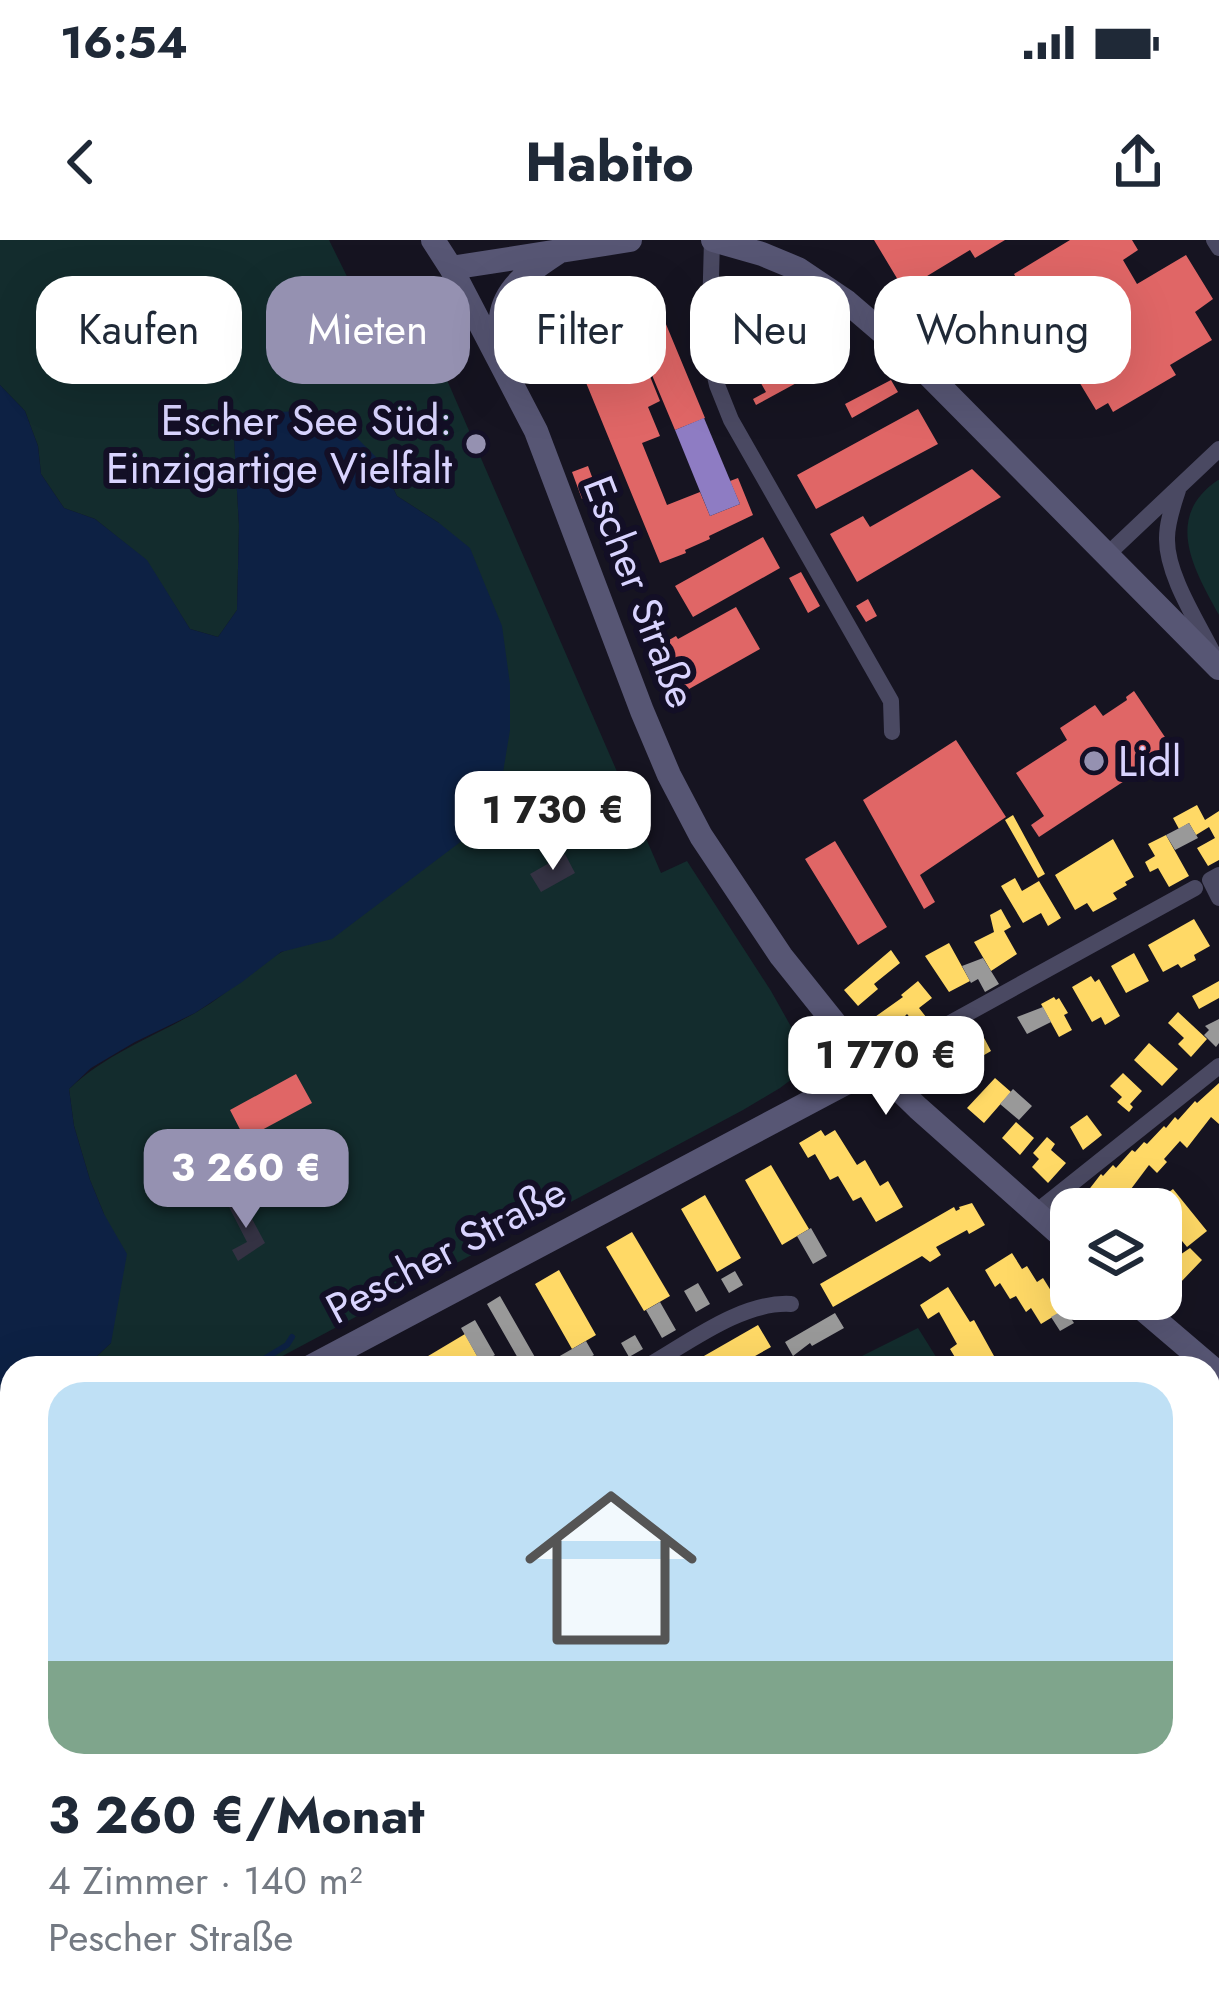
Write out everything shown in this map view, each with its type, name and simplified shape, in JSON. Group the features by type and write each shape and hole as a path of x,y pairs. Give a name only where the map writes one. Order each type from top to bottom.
{"main road":[{"name":"Escher Straße","path":"434,240 494,349"},
{"path":"451,268 630,240"},
{"path":"712,240 798,269 847,302 910,356 1219,666"},
{"path":"526,276 564,249"},
{"name":"Escher Straße","path":"512,384 536,431 660,754 701,836 781,956 849,1041 1050,1225"},
{"name":"Pescher Straße","path":"331,1356 874,1065"},
{"path":"1156,1320 1198,1356"}],"street":[{"path":"712,240 709,351 717,385 730,420 891,701 892,732"},
{"path":"1214,240 1219,248"},
{"path":"1108,554 1219,449"},
{"path":"1178,490 1169,519 1167,548 1172,570 1219,666"},
{"path":"874,1065 1208,881 1219,898"},
{"path":"1036,1212 1219,1066"},
{"path":"665,1356 750,1308 791,1304"}],"green space":[{"path":"0,240 329,240 347,276 266,276 266,384 449,384 661,873 687,861 812,1064 743,1110 282,1356 97,1356 111,1343 104,1214 74,1126 69,1089 114,1056 206,1006 278,954 332,938 439,523 397,496 380,461 234,438 237,610 218,637 190,629 146,560 95,519 64,508 41,474 38,446 25,411 0,385"},
{"path":"1219,480 1219,615 1193,562 1188,527 1191,510"},
{"path":"918,1328 936,1356 862,1356"}],"water":[{"path":"0,385 25,411 38,446 41,474 64,508 95,519 147,560 190,629 218,637 237,610 234,438 254,413 301,411 346,427 380,461 397,496 470,548 502,626 510,684 510,730 496,815 332,939 281,952 195,1013 91,1068 69,1089 90,1180 127,1254 111,1343 97,1356 0,1356"}],"building: Wohnen":[{"path":"1197,805 1205,820 1219,811 1219,860 1208,866 1197,848 1215,838 1209,827 1196,835 1189,823 1179,829 1173,818"},
{"path":"1013,815 1045,874 1038,878 1005,820"},
{"path":"1166,835 1189,876 1169,887 1158,868 1150,872 1145,862 1155,856 1148,844"},
{"path":"1113,839 1134,877 1113,893 1117,899 1093,912 1087,903 1075,910 1055,875"},
{"path":"1015,878 1022,891 1039,881 1061,918 1048,926 1041,913 1023,923 1001,886"},
{"path":"1001,909 1011,927 1004,931 1017,954 991,971 974,942 994,932 990,915"},
{"path":"1194,919 1210,946 1194,955 1196,960 1163,972 1148,945"},
{"path":"949,943 970,981 949,992 925,956"},
{"path":"891,950 900,963 874,984 878,989 858,1006 844,990"},
{"path":"1134,953 1149,981 1126,993 1111,966"},
{"path":"1091,976 1095,982 1099,979 1120,1016 1105,1025 1101,1017 1092,1022 1072,987"},
{"path":"918,981 932,998 919,1008 930,1022 919,1028 907,1014 880,1041 871,1030 877,1025 872,1019"},
{"path":"1219,981 1219,998 1199,1009 1192,996"},
{"path":"1054,997 1068,1013 1064,1015 1072,1030 1059,1037 1041,1004"},
{"path":"1178,1012 1207,1039 1191,1057 1178,1044 1184,1038 1168,1023"},
{"path":"983,1036 991,1051 962,1064 968,1074 943,1088 931,1065"},
{"path":"1149,1043 1178,1069 1162,1086 1134,1060"},
{"path":"1123,1073 1142,1091 1129,1112 1117,1102 1122,1097 1110,1086"},
{"path":"995,1078 1011,1092 984,1123 967,1108"},
{"path":"1219,1083 1219,1124 1211,1117 1187,1148 1180,1141 1157,1173 1149,1165 1132,1188 1090,1188 1101,1174 1113,1165 1116,1168 1132,1150 1147,1144"},
{"path":"1087,1115 1102,1135 1083,1150 1070,1127"},
{"path":"1016,1122 1034,1138 1020,1155 1002,1138"},
{"path":"821,1130 825,1136 835,1130 857,1165 865,1160 880,1186 888,1181 903,1207 876,1222 861,1197 853,1201 838,1176 830,1180 815,1154 808,1158 799,1143"},
{"path":"1047,1137 1055,1144 1051,1150 1066,1163 1048,1183 1032,1167 1039,1159 1033,1153"},
{"path":"771,1165 809,1229 782,1245 745,1180"},
{"path":"705,1195 741,1258 717,1272 681,1209"},
{"path":"1182,1200 1207,1231 1187,1247 1182,1241"},
{"path":"972,1203 985,1225 936,1247 941,1255 930,1262 922,1256 833,1307 820,1284 954,1207 956,1211"},
{"path":"632,1232 670,1296 644,1311 606,1247"},
{"path":"1190,1248 1202,1260 1182,1281 1182,1254"},
{"path":"1012,1253 1022,1269 1027,1266 1037,1282 1043,1278 1050,1289 1050,1319 1041,1324 1031,1308 1026,1312 1016,1296 1010,1299 1000,1283 995,1287 985,1270"},
{"path":"559,1270 596,1335 572,1349 535,1284"},
{"path":"948,1287 994,1356 954,1356 950,1349 957,1344 939,1312 928,1319 920,1305"},
{"path":"758,1325 771,1347 755,1356 704,1356"},
{"path":"465,1334 477,1356 428,1356"}],"building: Handel":[{"path":"874,240 1005,240 975,258 970,250 927,276 896,276"},
{"path":"1070,240 1132,240 1138,250 1123,260 1137,284 1186,255 1213,299 1195,312 1212,340 1170,365 1176,375 1113,412 1108,403 1096,410 1080,384 1131,384 1131,276 1014,274"},
{"path":"666,324 705,418 675,430 656,384 666,384"},
{"path":"587,384 653,384 660,401 648,407 660,436 642,443 667,505 700,492 710,516 740,504 730,481 738,478 753,515 660,563"},
{"path":"761,384 795,384 756,405 753,399 766,392"},
{"path":"883,384 893,384 898,392 852,418 845,404"},
{"path":"918,409 938,444 816,509 797,475"},
{"path":"588,466 598,493 582,499 572,472"},
{"path":"972,469 1001,497 857,582 830,534 863,516 870,527"},
{"path":"763,537 780,568 693,617 675,586"},
{"path":"801,572 820,606 808,613 789,578"},
{"path":"868,599 877,616 866,622 856,606"},
{"path":"736,607 760,649 666,702 648,652"},
{"name":"Lidl","path":"1134,691 1173,749 1039,837 1031,825 1044,816 1016,773 1067,740 1060,728 1095,705 1103,716"},
{"path":"956,740 1006,817 920,875 935,902 924,909 863,800"},
{"path":"835,841 887,927 858,945 805,859"},
{"path":"296,1074 312,1103 245,1139 230,1110"}],"building: Büros":[{"path":"704,418 740,504 710,516 675,430"}],"building: Industrie":[{"path":"1189,823 1198,838 1175,850 1166,835"},
{"path":"983,958 999,984 985,992 978,979 971,983 962,966"},
{"path":"1043,1007 1051,1022 1027,1034 1017,1017"},
{"path":"1219,1019 1216,1047 1204,1035 1209,1030 1205,1026"},
{"path":"1013,1089 1032,1106 1019,1120 1000,1104"},
{"path":"811,1228 827,1256 813,1264 797,1236"},
{"path":"735,1271 743,1285 729,1293 721,1279"},
{"path":"698,1283 710,1304 696,1312 684,1291"},
{"path":"500,1296 534,1356 517,1356 487,1304"},
{"path":"660,1302 676,1330 662,1338 646,1310"},
{"path":"835,1313 844,1328 793,1356 785,1342"},
{"path":"475,1320 495,1355 477,1356 461,1328"},
{"path":"1053,1320 1072,1320 1074,1323 1060,1331"},
{"path":"635,1335 643,1349 628,1356 621,1343"},
{"path":"586,1341 594,1355 592,1356 560,1356"}],"building: Sonstige":[{"path":"565,854 575,873 541,892 530,874"},
{"path":"242,1200 265,1243 238,1261 232,1250 247,1242 229,1207"}],"waterway":[{"path":"269,1356 292,1337"}],"place":[{"name":"Escher See Süd: Einzigartige Vielfalt","path":"476,444"},
{"name":"Lidl","path":"1094,761"}]}
